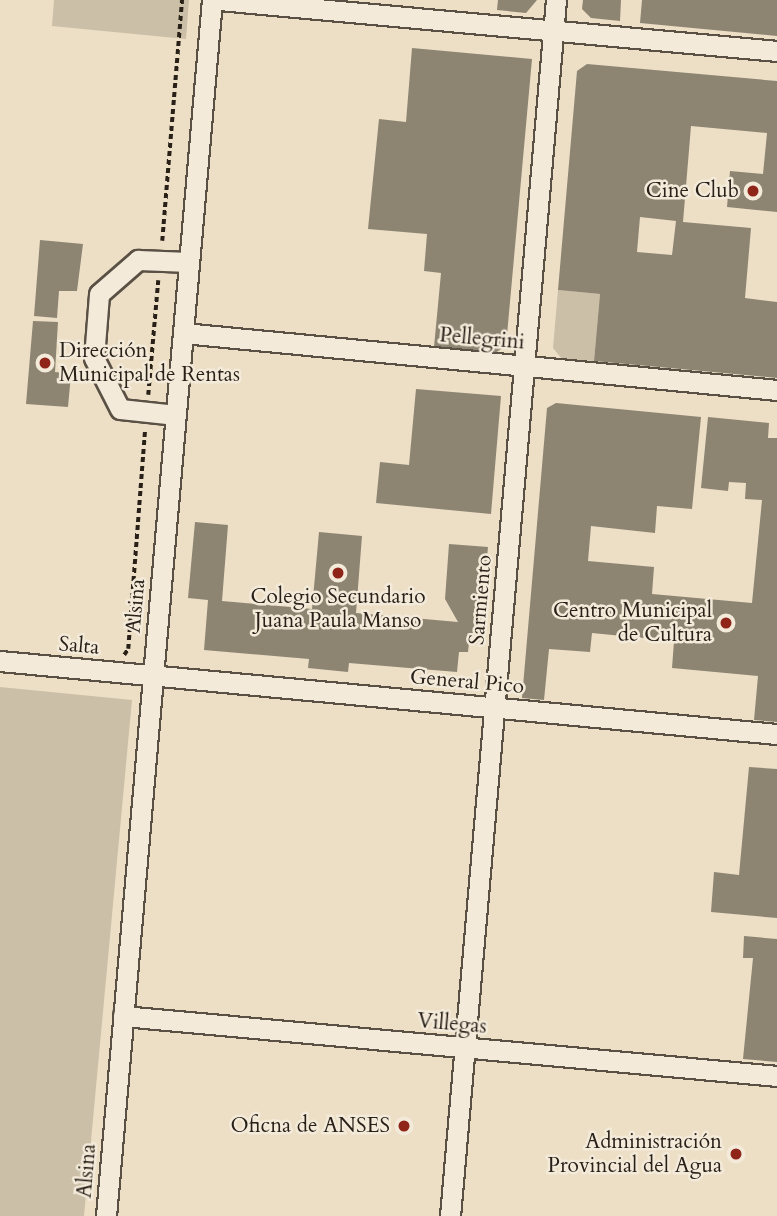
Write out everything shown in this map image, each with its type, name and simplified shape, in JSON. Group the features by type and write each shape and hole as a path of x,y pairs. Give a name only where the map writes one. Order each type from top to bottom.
{"street":[{"name":"Alsina","path":"106,1216 212,0"},
{"path":"219,0 777,51"},
{"name":"Sarmiento","path":"450,1216 556,0"},
{"path":"176,415 120,409 94,358 99,294 138,260 189,262"},
{"name":"Pellegrini","path":"183,333 777,390"},
{"name":"Salta","path":"0,661 153,676"},
{"name":"General Pico","path":"153,676 777,734"},
{"name":"Villegas","path":"123,1016 777,1076"}],"path":[{"path":"118,662 128,649 182,0"}],"shaded area":[{"path":"54,0 189,0 186,39 52,26"},
{"path":"558,290 600,294 594,361 562,359 553,348"},
{"path":"0,687 132,700 84,1216 0,1216"}],"building":[{"path":"498,0 537,0 526,13 497,10"},
{"path":"583,0 621,0 620,21 591,18 582,9"},
{"path":"642,0 777,0 777,36 640,23"},
{"path":"412,48 532,59 506,346 495,353 434,347 441,273 424,271 427,234 368,229 379,119 406,122"},
{"path":"587,64 777,81 777,212 727,207 730,171 763,174 767,133 691,126 683,222 751,228 745,298 777,302 777,378 594,361 600,294 558,290 577,71","holes":["640,217 676,221 672,255 637,252"]},
{"path":"40,240 83,244 77,291 59,291 57,318 34,316"},
{"path":"33,321 58,322 55,372 71,374 68,407 26,404"},
{"path":"416,389 501,396 491,514 376,503 380,462 409,465"},
{"path":"556,403 701,417 692,509 657,506 655,533 591,526 588,561 654,567 652,594 752,603 762,500 745,499 746,483 729,482 728,491 701,488 708,417 769,423 768,438 777,438 777,722 754,720 758,676 672,668 674,641 592,633 590,652 549,649 544,700 522,698 547,408"},
{"name":"Colegio Secundario Juana Paula Manso","path":"195,522 228,525 222,601 312,609 319,532 362,536 356,613 458,622 445,599 449,544 488,547 479,644 469,643 468,652 459,652 457,672 349,663 348,672 308,668 309,659 204,650 208,600 188,598"},
{"path":"749,767 777,769 777,918 711,912 714,872 739,875"},
{"path":"744,936 777,939 777,1062 743,1059 753,958 743,958"}],"place":[{"name":"Cine Club","path":"753,191"},
{"name":"Dirección Municipal de Rentas","path":"45,363"},
{"name":"Colegio Secundario Juana Paula Manso","path":"338,573"},
{"name":"Centro Municipal de Cultura","path":"726,623"},
{"name":"Oficna de ANSES","path":"404,1126"},
{"name":"Administración Provincial del Agua","path":"736,1154"}]}
